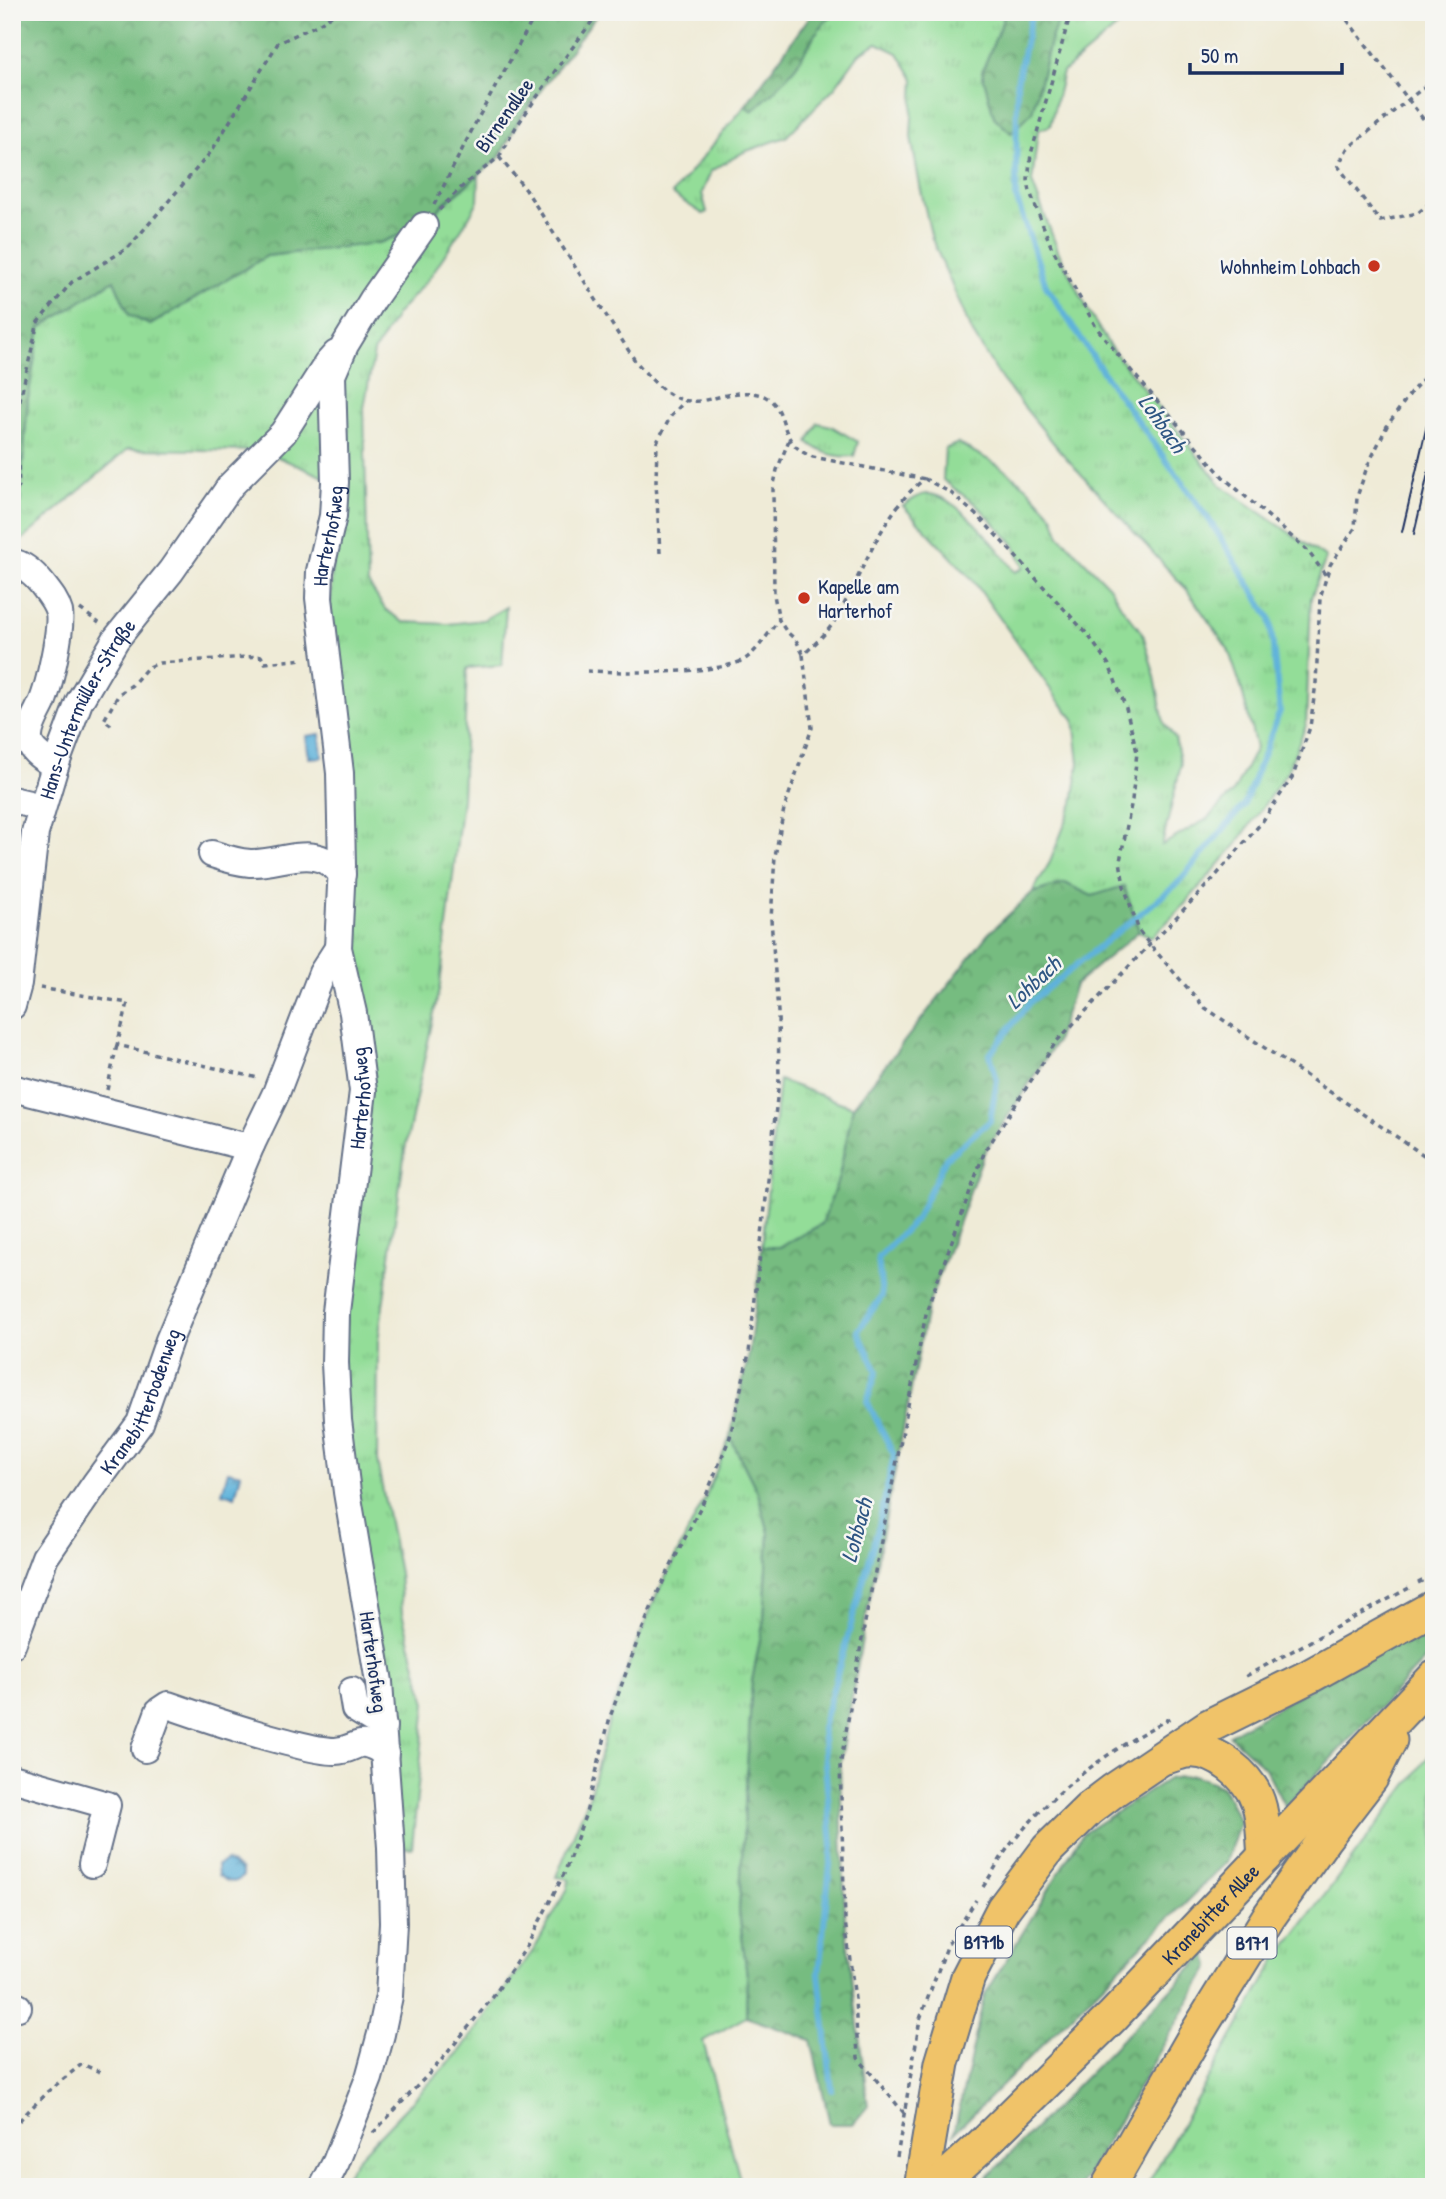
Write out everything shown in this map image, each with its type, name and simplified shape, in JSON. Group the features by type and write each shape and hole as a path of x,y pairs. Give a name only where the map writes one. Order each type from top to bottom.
{"main road":[{"name":"B171b","path":"921,2187 948,2037 968,1977 991,1930 1018,1886 1069,1828 1114,1790 1209,1726 1310,1676 1434,1607"},
{"name":"Kranebitter Allee","path":"936,2187 1112,2017 1434,1678"},
{"name":"B171","path":"1108,2187 1192,2041 1268,1918 1371,1778 1407,1706"},
{"name":"B171b","path":"1156,1761 1188,1751 1200,1752 1218,1758 1235,1770 1248,1784 1258,1802 1265,1856"}],"street":[{"name":"Harterhofweg","path":"323,2187 336,2162 369,2078 389,1996 393,1923 379,1682 347,1492 338,1420 336,1312 363,1090 353,1013 338,948 342,874 340,773 319,598 320,571 333,516 335,482 332,375 345,345 373,299 424,226"},
{"name":"Hans-Untermüller-Straße","path":"15,995 35,833 55,766 79,702 116,639 171,571 231,485 283,433 327,364 345,345"},
{"path":"12,562 31,572 55,601 59,618 49,684 30,729 29,740 36,752 55,766"},
{"path":"12,800 42,807"},
{"path":"212,854 251,863 299,856 317,857 335,865 342,874"},
{"name":"Kranebitterbodenweg","path":"12,1645 45,1557 93,1486 141,1423 169,1340 251,1144 276,1093 322,973 338,948"},
{"path":"12,1088 240,1145 251,1144"},
{"path":"352,1691 355,1709 383,1726"},
{"path":"145,1749 159,1711 168,1705 246,1732 318,1749 338,1751 358,1742 375,1747 385,1754"},
{"path":"12,1778 107,1805 92,1864"}],"path":[{"path":"12,499 19,486 16,417 38,322 72,282 128,248 211,152 278,43 317,25 336,12"},
{"path":"424,226 477,120 537,12"},
{"name":"Birnenallee","path":"424,226 466,183 499,158 516,127 599,12"},
{"path":"1072,12 1045,100 1030,167 1031,192 1051,246 1097,327 1137,377 1223,477 1307,550 1326,577"},
{"path":"1341,12 1434,133"},
{"path":"1434,79 1347,149 1338,166 1380,222 1418,213 1434,199"},
{"path":"499,158 526,190 634,359 657,384 685,401 738,393 761,395 778,410 789,440 802,452 813,457 925,479 951,493 983,521 1096,644 1109,664 1126,708 1137,752 1132,800 1120,861 1124,886 1133,913 1149,945 1204,1007 1434,1162"},
{"path":"904,2113 858,2058 855,1999 845,1921 841,1766 865,1622 927,1309 984,1153 1056,1042 1213,880 1262,822 1293,776 1310,727 1316,684 1320,598 1326,577 1355,528 1357,497 1367,467 1387,426 1431,370"},
{"path":"660,553 657,442 671,416 685,401"},
{"path":"369,2137 439,2063 493,1997 527,1946 568,1863 586,1813 610,1717 647,1617 705,1498 730,1437 750,1353 779,1080 778,1012 771,919 775,856 784,809 812,728 803,655 796,640 779,620 774,595 773,489 789,440"},
{"path":"803,655 830,627 906,495 925,479"},
{"path":"55,601 64,599 94,618 116,639"},
{"path":"587,671 657,673 718,666 746,659 779,620"},
{"path":"111,725 103,720 119,694 132,685 147,668 159,663 261,656 265,663 326,656"},
{"path":"15,995 128,1003 103,1110"},
{"path":"117,1045 261,1079"},
{"path":"12,2127 47,2092 82,2064 100,2072"}],"green space":[{"path":"12,12 599,12 519,120 499,158 443,204 424,226 379,243 267,256 150,325 129,315 114,280 40,328 28,398 17,544 12,545"},
{"path":"813,12 836,12 816,33 788,76 752,111 745,106"},
{"path":"836,12 1006,12 982,72 1032,112 1051,38 1062,12 1135,12 1063,72 1050,126 1038,130 1032,182 1059,253 1111,348 1221,485 1326,558 1311,598 1306,725 1287,772 1236,845 1152,937 1139,931 1124,886 1092,897 1065,883 1032,893 1050,862 1073,803 1079,763 1074,719 972,579 903,506 921,495 938,496 976,524 1015,572 1024,568 1014,544 979,507 943,480 945,449 958,443 998,465 1027,487 1053,516 1060,536 1109,586 1143,634 1164,723 1175,738 1181,765 1162,845 1207,819 1234,791 1256,748 1241,687 1228,649 1186,589 1060,451 1002,380 972,332 932,239 911,137 914,79 898,53 877,43 859,54 835,87 786,137 744,152 711,171 702,193 707,212 703,214 672,194 745,106 752,110 794,69 821,24"},
{"path":"1006,12 1062,12 1051,38 1032,112 1011,133 994,117 982,72"},
{"path":"479,175 478,201 468,219 430,277 397,314 374,352 364,408 368,583 385,609 403,622 448,624 483,620 506,607 502,665 467,668 462,799 440,985 405,1150 378,1341 377,1461 399,1573 402,1613 426,1703 412,1848 391,1847 338,1420 363,1091 353,1013 328,667 335,482 264,451 128,449 17,544 28,398 40,328 114,280 129,315 150,325 267,256 379,243 424,226 443,205"},
{"path":"818,423 831,426 858,442 854,456 829,454 808,442"},
{"path":"1065,883 1092,896 1124,886 1139,931 1075,985 1056,1042 984,1153 927,1309 865,1622 840,1766 845,1921 868,2106 853,2124 830,2124 811,2040 746,2017 747,1976 739,1911 752,1681 764,1619 769,1533 758,1493 730,1437 749,1353 762,1247 780,1247 822,1224 839,1177 853,1107 988,934 1032,893"},
{"path":"779,1080 853,1107 839,1177 822,1224 780,1247 762,1247"},
{"path":"730,1437 758,1493 769,1533 764,1619 752,1681 739,1911 747,1976 746,2017 703,2041 742,2187 338,2187 357,2159 461,2050 535,1948 568,1888 569,1879 556,1877 589,1797 610,1717 657,1594 705,1498"},
{"path":"1434,1618 1434,1650 1285,1807 1265,1768 1229,1735"},
{"path":"1434,1749 1434,2187 1146,2187 1276,1960"},
{"path":"1193,1775 1222,1786 1240,1822 1226,1862 954,2133 984,1997 1082,1834 1168,1779"},
{"path":"1206,1953 1210,1966 1080,2187 978,2187"}],"water":[{"path":"320,734 322,757 309,758 306,736"},
{"path":"228,1471 241,1474 235,1496 222,1493"},
{"path":"226,1861 241,1869 243,1876 237,1881 230,1882 218,1875 217,1865"}],"waterway":[{"name":"Lohbach","path":"832,2090 819,1974 832,1845 822,1728 879,1525 894,1455 867,1401 877,1371 858,1331 882,1296 878,1258 916,1219 946,1158 990,1121 997,1080 990,1054 1029,1003 1176,885 1244,805 1280,711 1270,618 1212,524 1111,384 1046,286 1016,197 1017,82 1032,12"}],"tram line":[{"path":"1402,532 1434,395"},
{"path":"1414,534 1434,448"}],"place":[{"name":"Wohnheim Lohbach","path":"1374,266"},
{"name":"Kapelle am Harterhof","path":"804,598"}]}
